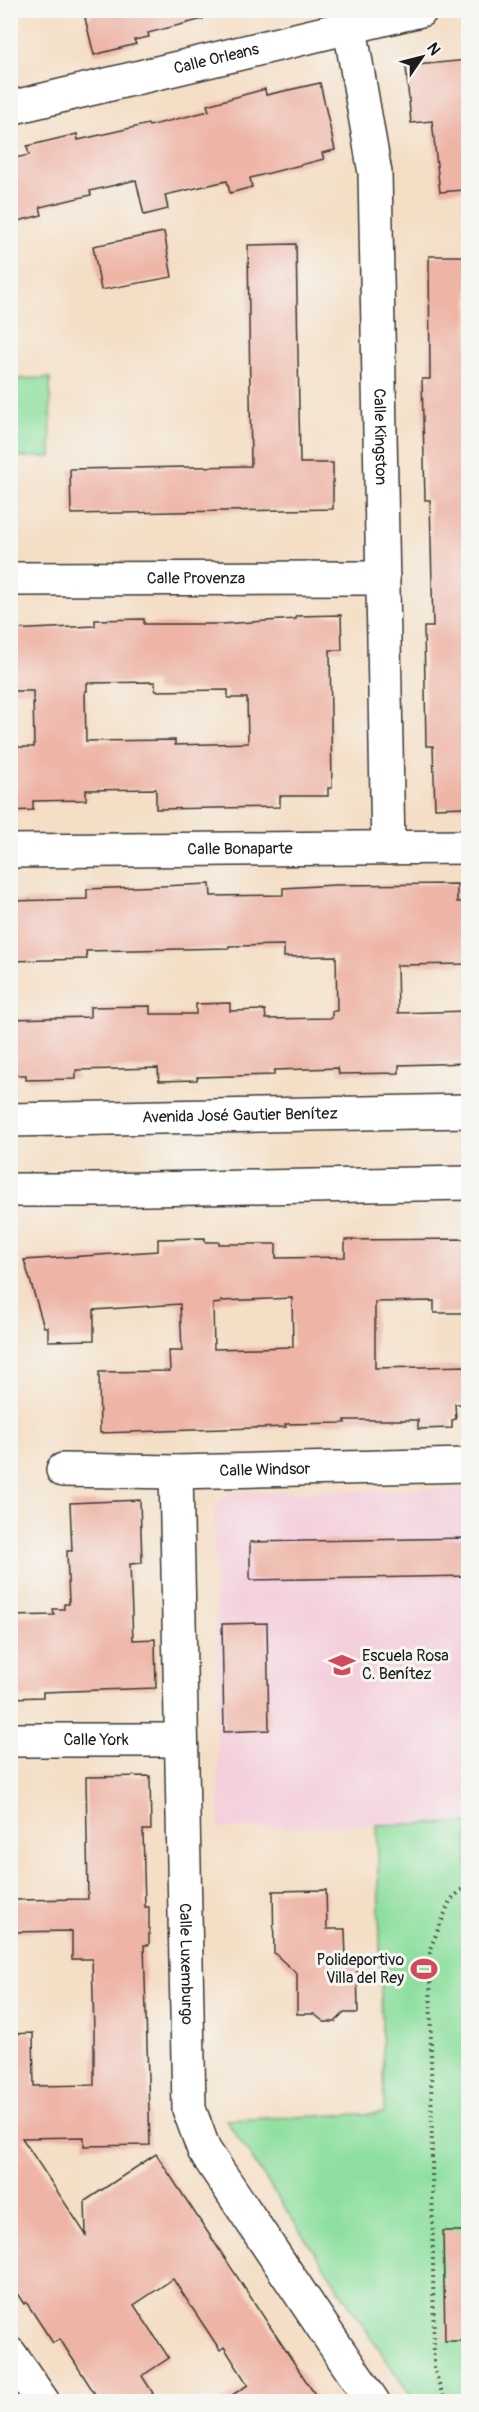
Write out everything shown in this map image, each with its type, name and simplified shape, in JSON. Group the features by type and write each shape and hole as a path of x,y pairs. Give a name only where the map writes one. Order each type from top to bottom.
{"street":[{"name":"Calle Orleans","path":"10,108 422,10"},
{"name":"Calle Kingston","path":"350,28 375,173 388,848"},
{"name":"Calle Provenza","path":"10,579 383,578"},
{"name":"Calle Bonaparte","path":"10,851 468,847"},
{"name":"Avenida José Gautier Benítez","path":"10,1120 468,1111"},
{"path":"10,1190 468,1183"},
{"path":"10,1203 96,1190"},
{"name":"Calle Windsor","path":"63,1470 176,1472 468,1465"},
{"name":"Calle Luxemburgo","path":"176,1472 189,2109 204,2151 373,2402"},
{"name":"Calle York","path":"10,1740 180,1740"},
{"path":"10,2354 42,2402"}],"path":[{"path":"444,2402 434,2368 430,1950 450,1901 468,1883"}],"shaded area":[{"name":"Escuela Rosa C. Benítez","path":"468,1489 468,1823 219,1829 214,1507 231,1492"}],"green space":[{"path":"50,378 51,457 11,457 11,379"},
{"name":"Polideportivo Villa del Rey","path":"468,1823 468,2401 414,2401 226,2120 384,2113 377,1825"}],"building":[{"path":"91,10 202,10 203,19 148,33 149,37 134,40 136,44 94,55 85,18 92,16"},
{"path":"468,60 468,181 462,181 463,190 440,192 432,121 411,123 406,66"},
{"path":"320,83 335,150 322,153 324,159 250,178 252,187 230,193 227,181 165,195 168,209 144,215 136,180 90,191 91,195 40,207 42,215 10,223 10,159 29,155 27,146 77,134 78,140 148,124 149,126 209,111 207,105 265,89 266,95"},
{"path":"164,232 172,277 101,290 93,246"},
{"path":"296,244 300,463 333,463 333,509 71,514 70,469 251,466 248,245"},
{"path":"429,256 468,256 468,807 435,808 433,746 426,746 424,627 433,627 430,500 425,500 422,379 430,379"},
{"path":"341,615 342,650 330,650 332,788 328,788 328,796 280,796 280,807 156,809 156,789 86,790 86,800 33,801 33,810 10,811 10,747 34,747 33,691 10,691 10,630 95,626 95,620 144,619 144,624 222,624 296,619 296,616","holes":["155,682 155,691 228,690 228,698 247,698 248,743 175,745 175,740 86,741 85,691 87,691 87,683"]},
{"path":"210,884 211,896 283,895 283,888 335,885 457,884 457,902 468,902 468,964 397,965 398,1013 468,1011 468,1063 399,1065 399,1073 339,1074 338,1068 274,1070 274,1075 197,1077 197,1080 159,1081 158,1068 76,1070 76,1079 26,1080 26,1075 10,1075 10,1019 90,1017 90,1007 150,1006 150,1014 196,1014 196,1004 230,1003 230,1011 265,1010 266,1019 332,1018 332,1011 337,1011 336,956 284,957 284,945 86,951 87,959 10,961 10,901 87,899 87,889"},
{"path":"205,1238 205,1242 219,1242 219,1244 276,1244 276,1258 345,1257 345,1240 466,1239 468,1241 468,1313 434,1313 434,1301 375,1302 375,1368 467,1366 467,1404 455,1404 456,1419 452,1420 452,1428 418,1429 418,1420 345,1420 345,1423 285,1424 286,1427 100,1433 99,1372 170,1371 169,1351 182,1351 180,1304 94,1310 94,1340 48,1341 48,1327 44,1327 24,1260 158,1251 158,1239","holes":["292,1298 293,1347 214,1349 213,1304 221,1303 221,1301"]},
{"path":"140,1500 142,1563 130,1564 133,1640 155,1639 156,1688 43,1692 43,1697 10,1698 10,1616 54,1615 53,1609 64,1609 64,1604 69,1604 67,1551 72,1551 70,1503"},
{"path":"468,1538 468,1576 250,1580 250,1542"},
{"path":"267,1623 269,1730 224,1732 222,1624"},
{"path":"150,1776 151,1830 143,1830 145,1907 149,1907 149,1945 144,1945 150,2145 84,2146 84,2137 22,2138 86,2235 85,2201 156,2154 320,2402 221,2402 248,2385 224,2347 220,2350 173,2279 134,2305 169,2358 142,2376 153,2393 141,2402 100,2402 60,2339 53,2343 26,2302 24,2304 10,2283 10,2034 33,2033 34,2086 94,2085 94,2032 92,1959 72,1959 72,1931 10,1932 10,1900 88,1899 86,1777"},
{"path":"326,1890 327,1929 345,1929 346,1959 357,1959 358,2013 344,2013 335,2022 324,2022 314,2014 297,2014 297,1974 274,1953 273,1891"},
{"path":"443,2231 468,2231 468,2341 445,2341"}],"place":[{"name":"Escuela Rosa C. Benítez","path":"342,1665"},
{"name":"Polideportivo Villa del Rey","path":"424,1969"}]}
